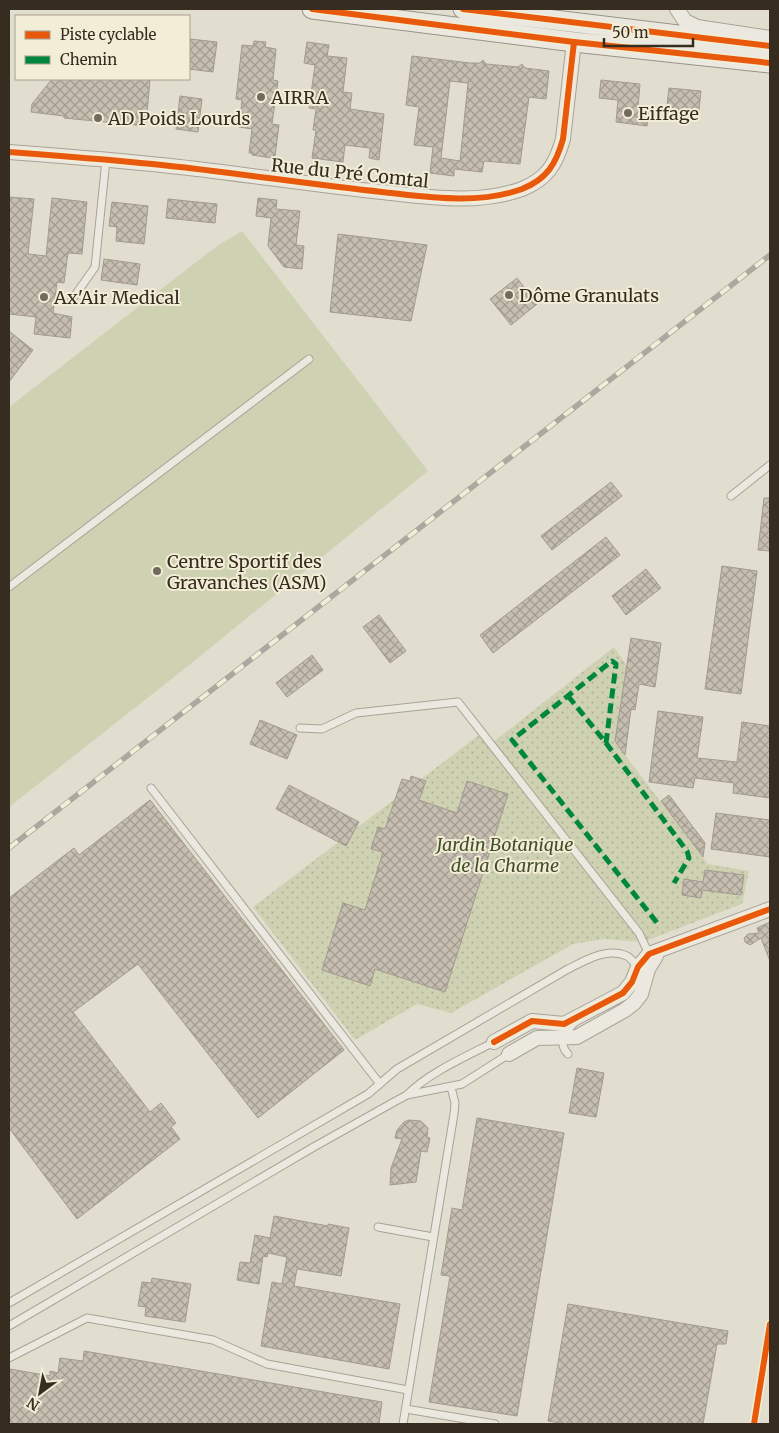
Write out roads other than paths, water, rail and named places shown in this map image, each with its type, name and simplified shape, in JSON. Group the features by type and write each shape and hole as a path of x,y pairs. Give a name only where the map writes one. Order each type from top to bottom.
{"main road":[{"path":"312,9 574,42 770,63"},
{"path":"463,9 770,46"}],"street":[{"path":"677,9 685,21 697,27 770,38"},
{"name":"Rue du Pré Comtal","path":"9,152 212,171 315,185 432,197 477,198 504,194 522,189 546,175 553,167 563,139 574,42"},
{"path":"494,1042 532,1021 564,1024 622,993 632,982 638,967 649,954 770,909"},
{"path":"509,1054 544,1036 577,1037 634,1003 640,994 648,969 666,947"}],"lane":[{"path":"71,301 95,267 106,160"},
{"path":"9,587 309,359"},
{"path":"731,496 770,465"},
{"path":"300,728 322,729 356,713 458,702 639,933 649,954"},
{"path":"152,788 380,1084"},
{"path":"9,1303 368,1094 397,1069 568,969 592,957 610,952 629,957 638,967"},
{"path":"568,1054 563,1049 562,1042 567,1031 582,1015"},
{"path":"407,1096 415,1087 430,1077 494,1042"},
{"path":"9,1326 312,1148 407,1096 462,1084 509,1054"},
{"path":"403,1424 454,1114 455,1103 451,1087"},
{"path":"378,1227 433,1237"},
{"path":"9,1358 87,1318 213,1340 267,1364 408,1390"},
{"path":"406,1408 495,1424"}],"railway":[{"path":"9,848 770,255"}],"place":[{"name":"AIRRA","path":"261,97"},
{"name":"Eiffage","path":"628,113"},
{"name":"AD Poids Lourds","path":"98,118"},
{"name":"Dôme Granulats","path":"509,295"},
{"name":"Ax'Air Medical","path":"44,297"},
{"name":"Centre Sportif des Gravanches (ASM)","path":"157,571"}],"park label":[{"name":"Jardin Botanique de la Charme","path":"505,854"}]}
